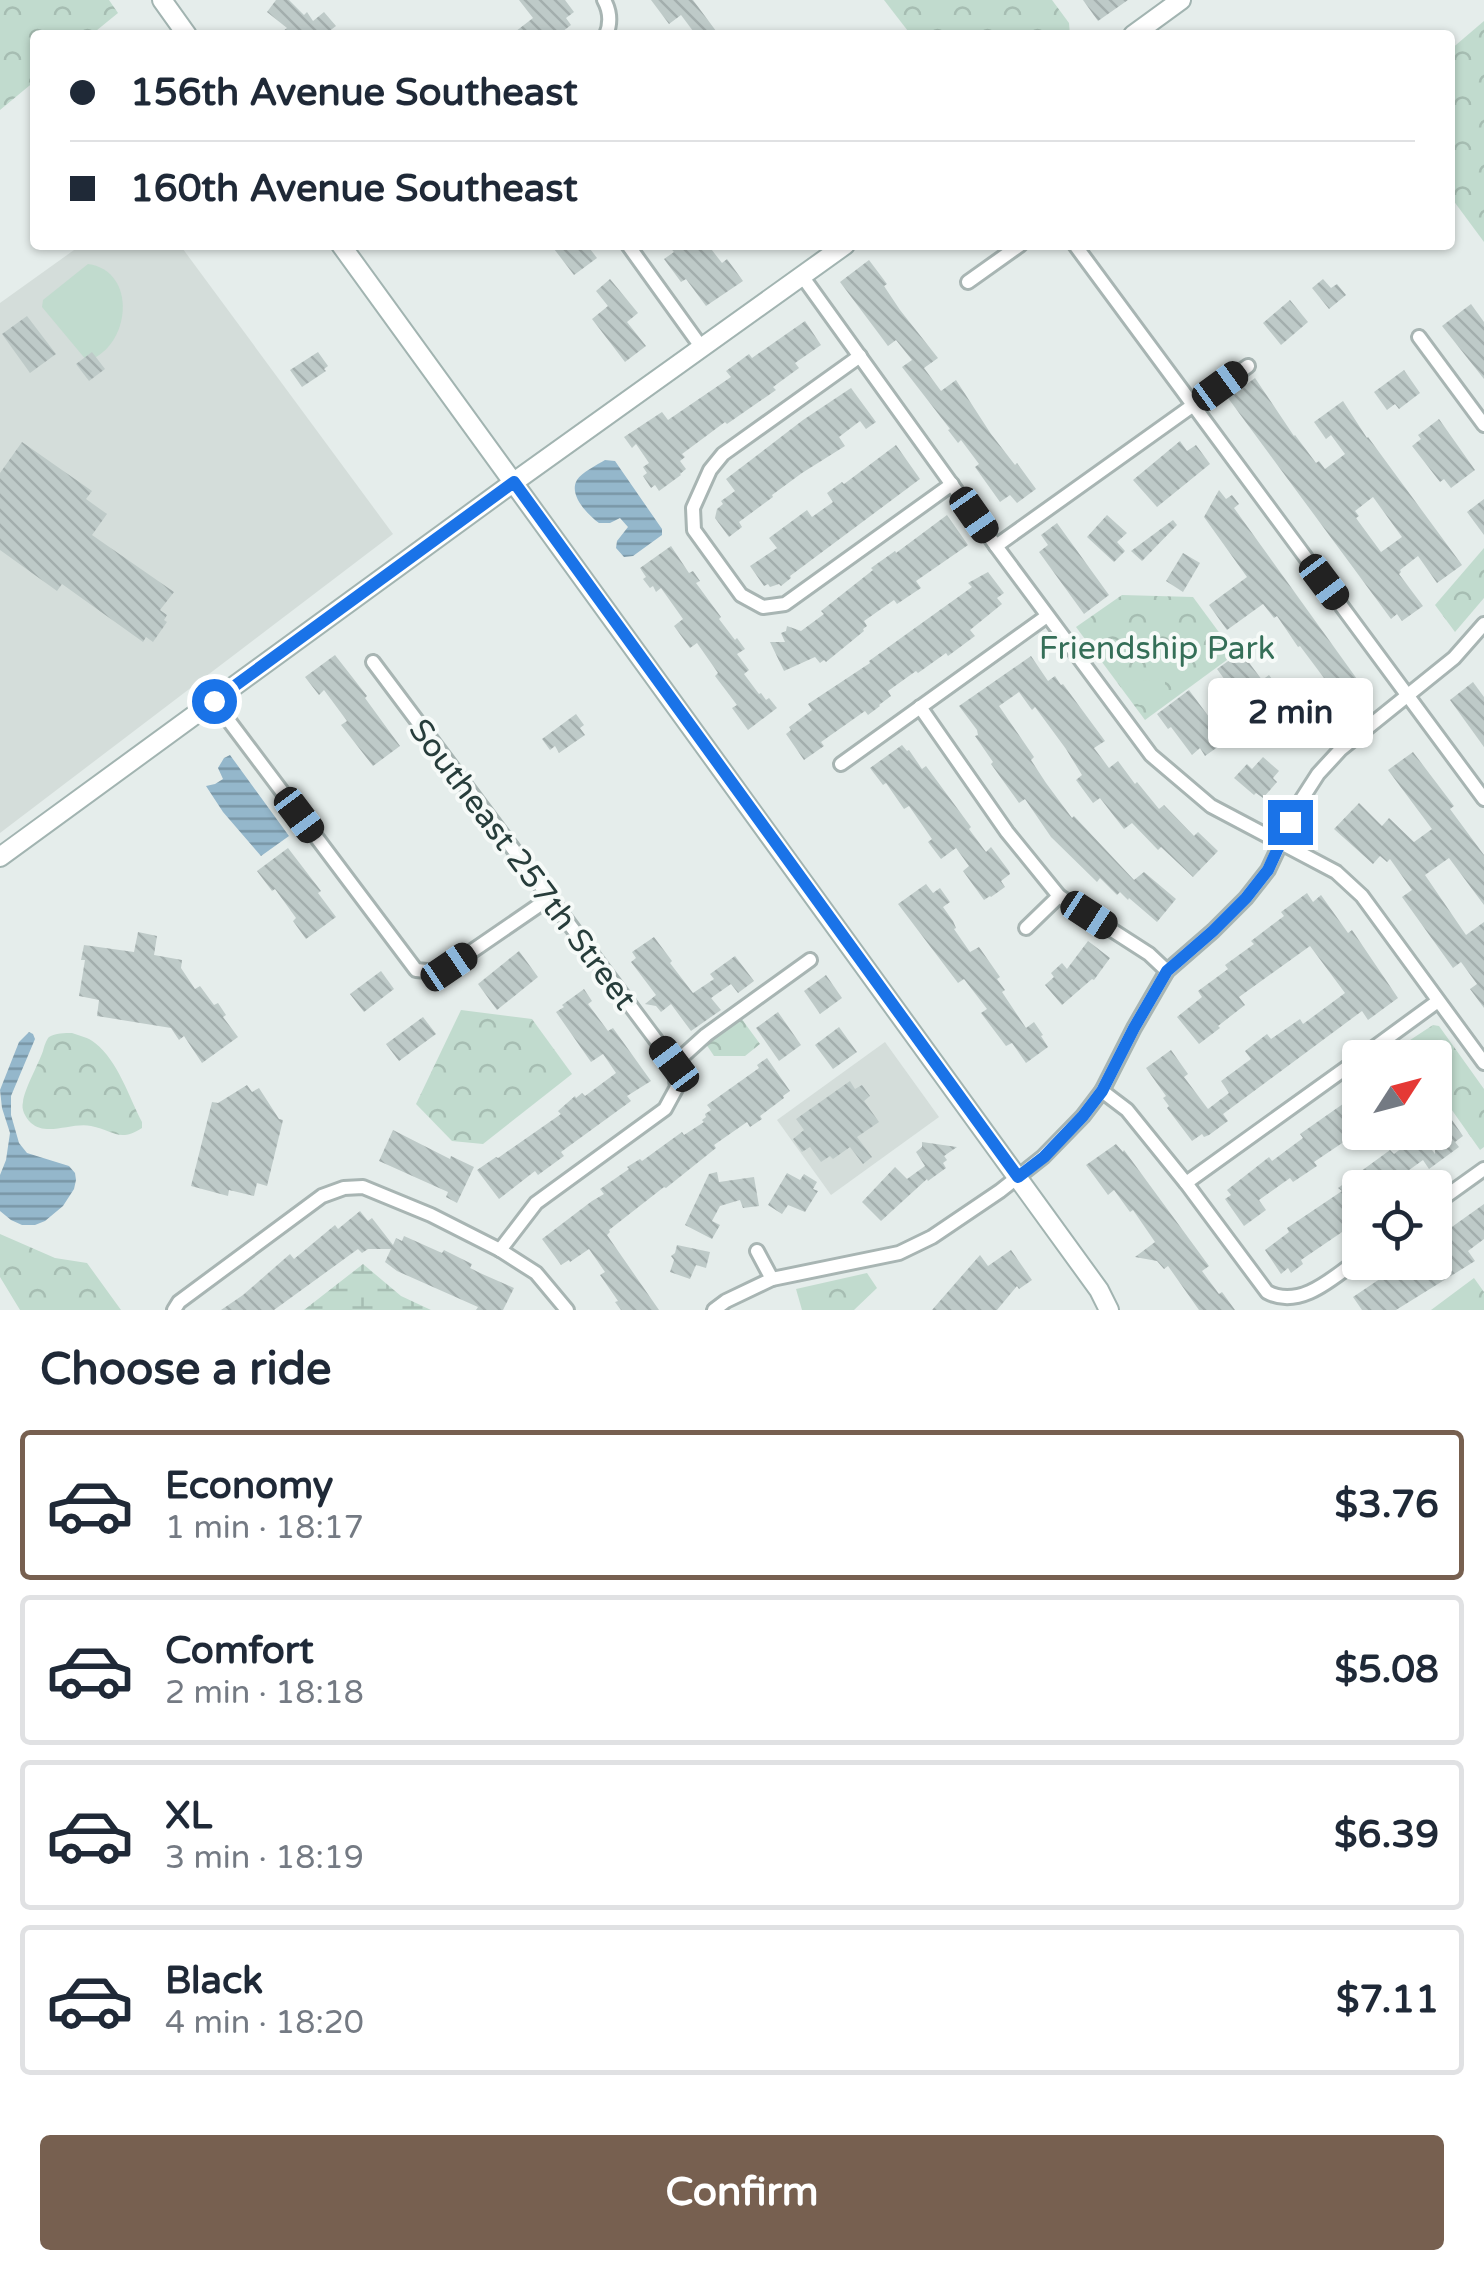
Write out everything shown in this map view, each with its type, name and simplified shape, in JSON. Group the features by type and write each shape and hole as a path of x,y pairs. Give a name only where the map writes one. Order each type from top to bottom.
{"main road":[{"path":"162,0 183,30"},
{"path":"1139,30 1175,2"},
{"path":"345,250 1018,1177 1110,1310"},
{"path":"0,856 838,250"},
{"path":"1099,1290 1124,1310"}],"street":[{"path":"604,0 608,29"},
{"path":"632,250 702,348"},
{"path":"968,282 1013,250"},
{"path":"1078,250 1484,798"},
{"path":"802,276 1151,755 1211,806 1336,872 1350,884 1484,1063"},
{"path":"1419,337 1484,426"},
{"path":"860,356 722,454 710,470 693,508 694,530 741,595 763,607 785,604 952,484"},
{"path":"996,546 1248,366"},
{"path":"841,764 1048,616"},
{"path":"714,1310 772,1278 899,1253 932,1237 1044,1157 1102,1091 1167,971 1246,898 1268,870 1300,802 1318,774 1340,749 1454,658 1484,624"},
{"name":"Southeast 257th Street","path":"373,662 674,1064"},
{"path":"214,701 416,970 437,972 449,967 548,898"},
{"path":"920,707 1007,832 1060,896 1149,954 1167,971"},
{"path":"1026,928 1060,896"},
{"path":"500,1250 536,1203 665,1109 677,1088 674,1064 810,960"},
{"path":"1385,1040 1438,1002"},
{"path":"1186,1183 1342,1071"},
{"path":"1102,1091 1127,1110 1267,1292 1278,1299 1292,1299 1322,1286 1342,1271"},
{"path":"1452,1192 1484,1169"},
{"path":"174,1310 179,1302 322,1196 344,1188 363,1187 431,1214 500,1250 536,1273 567,1310"},
{"path":"757,1251 772,1278"}],"shaded area":[{"path":"74,250 184,250 393,534 0,833 0,303"},
{"path":"885,1042 939,1117 831,1195 777,1120"}],"green space":[{"path":"0,0 109,0 118,13 97,30 30,30 30,85 0,110"},
{"path":"884,0 1052,0 1069,23 1070,30 907,30"},
{"path":"1484,21 1484,242 1455,203 1455,46"},
{"path":"88,264 115,280 123,310 113,341 87,361 42,307 43,300"},
{"path":"1484,548 1484,598 1455,632 1435,605"},
{"name":"Friendship Park","path":"1122,595 1193,597 1235,654 1145,720 1076,627"},
{"path":"1129,676 1144,681 1165,678 1165,694 1154,705 1139,705 1128,693"},
{"path":"461,1010 532,1019 572,1074 483,1144 452,1141 416,1104"},
{"path":"741,1018 760,1044 745,1056 714,1056 706,1044"},
{"path":"1433,1025 1439,1026 1449,1040 1410,1040"},
{"path":"72,1033 92,1041 110,1059 142,1128 127,1135 84,1125 44,1129 27,1118 24,1097 47,1040"},
{"path":"1452,1044 1484,1089 1484,1147 1480,1150 1452,1110"},
{"path":"0,1234 55,1258 87,1263 121,1310 20,1310 0,1277"},
{"path":"363,1264 401,1296 431,1310 304,1310"},
{"path":"867,1273 877,1288 854,1310 802,1310 796,1289"},
{"path":"1474,1278 1484,1292 1484,1310 1431,1310"}],"water":[{"path":"605,460 615,461 662,529 662,535 633,556 624,557 616,548 628,527 620,518 599,523 585,510 575,492 579,477"},
{"path":"230,755 289,836 261,856 206,786 223,779 218,768"},
{"path":"29,1032 35,1039 11,1096 11,1115 19,1143 27,1153 69,1166 76,1180 63,1206 45,1221 22,1225 0,1211 0,1175 10,1133 0,1090 19,1042"}],"building":[{"path":"276,0 289,0 313,21 324,12 336,26 331,30 284,30 287,28 267,12"},
{"path":"519,0 565,0 574,12 566,18 571,25 564,30 517,30 533,18"},
{"path":"651,0 693,0 715,30 692,30 681,15 669,24"},
{"path":"1083,0 1128,0 1098,21"},
{"path":"555,250 591,250 597,258 574,275"},
{"path":"712,250 722,263 727,259 743,281 706,306 686,279 681,282 664,259 674,252"},
{"path":"869,260 900,310 938,358 924,368 941,391 956,380 991,434 1036,489 1017,503 1010,495 1000,502 975,467 979,464 961,440 958,443 902,367 912,360 896,340 888,346 840,282"},
{"path":"610,279 638,313 627,322 646,346 625,362 592,319 608,306 596,291"},
{"path":"1323,279 1331,288 1337,284 1346,295 1329,309 1312,288"},
{"path":"1290,300 1308,322 1281,345 1263,323"},
{"path":"1471,304 1484,322 1484,379 1442,326"},
{"path":"27,316 56,354 30,373 2,334"},
{"path":"805,321 821,345 795,363 799,368 773,387 776,390 682,454 685,457 680,461 686,469 681,475 659,491 655,485 651,488 643,476 647,473 643,467 649,463 636,444 632,448 624,437 662,412 668,420 731,377 726,371 749,354 752,358"},
{"path":"92,352 105,369 89,381 76,364"},
{"path":"318,352 328,366 326,371 302,387 290,370"},
{"path":"1404,370 1420,393 1399,409 1395,404 1387,410 1374,392"},
{"path":"1255,378 1294,436 1325,469 1345,454 1331,435 1326,439 1314,422 1343,401 1462,565 1437,583 1418,556 1399,574 1423,606 1402,621 1397,614 1391,619 1228,398","holes":["1373,497 1402,537 1381,552 1355,511"]},
{"path":"851,388 876,422 866,429 860,421 839,437 845,446 772,495 739,522 742,527 729,537 715,518 721,501 735,491 726,479"},
{"path":"1439,419 1475,470 1451,488 1444,479 1440,482 1412,446 1421,439 1418,435"},
{"path":"1180,441 1187,451 1196,445 1210,464 1157,507 1133,480"},
{"path":"22,442 92,491 86,499 107,514 92,535 174,592 160,610 167,615 167,622 153,642 146,637 143,642 62,584 57,591 0,550 0,473"},
{"path":"896,445 920,479 781,586 764,586 750,566 777,548 769,538 807,510 812,517 833,502 827,493"},
{"path":"1219,490 1226,499 1232,495 1239,504 1234,508 1362,686 1338,704 1300,646 1263,604 1227,630 1209,605 1247,577 1204,517"},
{"path":"1484,499 1484,535 1467,512"},
{"path":"947,515 968,545 916,581 921,588 897,604 894,600 864,621 864,631 826,662 820,663 815,657 784,671 770,642 785,642 781,633 787,626 801,631 871,568"},
{"path":"1107,515 1127,533 1117,542 1125,551 1114,562 1087,537"},
{"path":"1173,520 1177,525 1142,561 1131,551"},
{"path":"1057,523 1109,595 1084,614 1039,552 1048,545 1041,535"},
{"path":"671,546 689,573 693,571 700,581 696,583 719,619 745,649 737,654 749,670 744,674 759,694 777,708 748,730 732,708 737,705 697,643 690,648 674,626 683,619 661,588 656,592 643,579 646,577 640,568"},
{"path":"1183,553 1200,563 1183,592 1166,581"},
{"path":"988,572 1004,593 997,598 1002,604 970,630 975,636 888,691 891,696 880,706 868,715 865,711 821,742 824,746 804,760 786,734 791,730 789,727 812,710 808,704 870,663 972,587 968,583"},
{"path":"1241,652 1262,680 1269,675 1291,705 1302,697 1319,721 1293,739 1272,709 1262,716 1242,689 1235,694 1217,669"},
{"path":"335,655 400,746 373,766 341,725 347,721 324,690 319,695 305,677"},
{"path":"1031,656 1048,681 1055,676 1063,684 1105,741 1094,748 1109,768 1118,761 1159,809 1164,805 1194,836 1198,832 1218,851 1193,877 1132,823 1124,829 1100,798 1093,803 1076,780 1082,775 1066,749 1019,692 999,706 1072,818 1134,880 1144,872 1176,899 1157,922 1129,898 1120,892 1117,895 1100,878 1097,882 1051,837 1025,799 1019,803 991,764 975,736 977,730 959,706"},
{"path":"1473,682 1484,697 1484,747 1450,700"},
{"path":"1189,690 1229,739 1205,756 1200,748 1192,755 1157,714"},
{"path":"576,714 584,725 580,728 585,735 559,753 555,746 550,750 542,739"},
{"path":"902,745 922,769 926,766 986,852 991,847 1009,871 1001,881 1005,887 991,897 984,900 963,871 969,866 956,848 941,859 909,806 904,809 870,768"},
{"path":"1413,752 1454,806 1450,809 1484,855 1484,905 1449,858 1425,875 1466,935 1484,922 1484,1008 1470,989 1477,984 1461,962 1453,968 1402,897 1412,890 1390,859 1387,862 1380,856 1373,864 1334,829 1359,803 1382,826 1389,818 1414,842 1432,829 1388,770"},
{"path":"1263,757 1279,771 1273,778 1277,782 1263,798 1234,778 1247,764 1252,769"},
{"path":"288,848 336,917 306,939 293,921 296,918 257,871"},
{"path":"926,884 933,893 940,888 950,902 943,907 954,929 970,952 979,947 1000,977 997,979 1005,990 1002,992 1026,1028 1034,1022 1043,1035 1048,1047 1026,1063 1012,1043 1006,1046 981,1013 987,1009 964,979 958,983 898,904"},
{"path":"1307,893 1313,902 1321,895 1348,933 1352,930 1398,998 1368,1020 1362,1011 1223,1114 1228,1121 1209,1135 1202,1134 1192,1141 1167,1108 1163,1098 1166,1096 1146,1068 1171,1050 1188,1074 1184,1077 1208,1109 1229,1093 1221,1081 1251,1059 1245,1051 1267,1034 1271,1039 1300,1019 1303,1024 1345,993 1310,946 1239,997 1245,1005 1199,1044 1177,1017 1202,997 1198,991 1228,969 1225,965 1254,944 1251,941 1284,916 1281,912"},
{"path":"138,932 157,936 154,955 182,960 181,968 195,989 200,986 214,1005 218,1003 238,1037 202,1063 184,1036 179,1040 171,1028 97,1016 99,1000 79,996 84,945 134,952"},
{"path":"654,937 693,993 714,979 710,974 735,956 754,981 738,993 731,984 711,998 721,1010 691,1031 671,1004 661,1012 656,1006 645,1004 656,995 631,962 636,958 632,952"},
{"path":"1088,941 1110,958 1094,980 1062,1005 1045,985 1062,963 1067,969"},
{"path":"519,951 538,977 497,1010 478,984"},
{"path":"381,971 394,989 364,1012 350,994"},
{"path":"826,975 842,998 820,1014 804,991"},
{"path":"584,989 592,1001 588,1004 608,1031 613,1028 651,1081 627,1096 631,1101 561,1152 564,1156 538,1175 535,1171 499,1199 477,1170 561,1114 558,1111 575,1096 585,1096 616,1073 603,1054 591,1062 556,1012"},
{"path":"778,1012 801,1045 779,1061 756,1028"},
{"path":"423,1017 436,1034 399,1061 386,1044"},
{"path":"839,1027 857,1052 833,1069 815,1045"},
{"path":"767,1058 790,1091 784,1098 760,1116 762,1119 750,1127 747,1122 714,1145 716,1148 609,1230 607,1235 659,1310 621,1310 600,1275 605,1272 589,1249 561,1265 542,1239 604,1194 600,1189 627,1167 704,1122 705,1114 711,1110 707,1105"},
{"path":"850,1081 855,1089 862,1085 870,1096 864,1101 879,1122 857,1137 872,1157 863,1164 850,1147 821,1162 810,1147 802,1152 793,1139 804,1130 796,1119"},
{"path":"247,1085 252,1092 259,1088 283,1120 267,1186 257,1183 254,1196 229,1190 228,1196 191,1186 212,1102 218,1103"},
{"path":"1342,1105 1342,1143 1314,1162 1317,1166 1293,1182 1290,1178 1259,1200 1266,1210 1244,1226 1225,1199 1231,1195 1227,1190 1269,1157 1272,1161 1303,1138 1300,1134"},
{"path":"1452,1120 1463,1136 1455,1142 1459,1147 1429,1169 1423,1160 1409,1170 1363,1170 1390,1150 1394,1154 1399,1150 1432,1150 1435,1154 1435,1150 1452,1150"},
{"path":"393,1130 474,1167 457,1203 446,1197 448,1192 379,1161"},
{"path":"922,1142 957,1147 944,1156 946,1168 927,1179 881,1221 862,1202 895,1167 907,1179 925,1166 916,1152"},
{"path":"1116,1144 1209,1266 1202,1271 1235,1310 1199,1310 1168,1266 1164,1269 1157,1261 1135,1257 1155,1242 1133,1210 1130,1212 1114,1190 1108,1195 1086,1165"},
{"path":"717,1172 719,1182 754,1177 759,1206 743,1208 740,1200 720,1206 712,1221 720,1225 712,1239 685,1225 709,1174"},
{"path":"787,1173 800,1180 804,1174 817,1182 813,1189 818,1191 805,1212 788,1205 782,1214 768,1205"},
{"path":"1342,1191 1342,1232 1301,1260 1303,1264 1291,1273 1288,1268 1281,1274 1265,1250 1289,1232 1287,1228"},
{"path":"1484,1204 1484,1239 1468,1251 1475,1261 1452,1275 1452,1227"},
{"path":"360,1211 368,1221 372,1218 393,1245 396,1238 402,1241 404,1236 442,1253 444,1250 472,1264 470,1268 514,1288 503,1310 476,1310 478,1307 397,1271 385,1262 391,1249 368,1249 362,1253 358,1249 274,1310 221,1310 290,1254 294,1259 335,1225 338,1229"},
{"path":"677,1245 710,1252 706,1268 696,1265 690,1279 670,1272 674,1260 671,1256"},
{"path":"1011,1250 1032,1280 1019,1289 1017,1286 997,1310 932,1310 980,1255 988,1266"},
{"path":"1378,1280 1444,1280 1396,1310 1362,1310 1353,1297"}],"route":[{"path":"214,701 514,482 1018,1177 1044,1157 1083,1116 1102,1091 1167,971 1246,898 1268,870 1290,822"}]}
